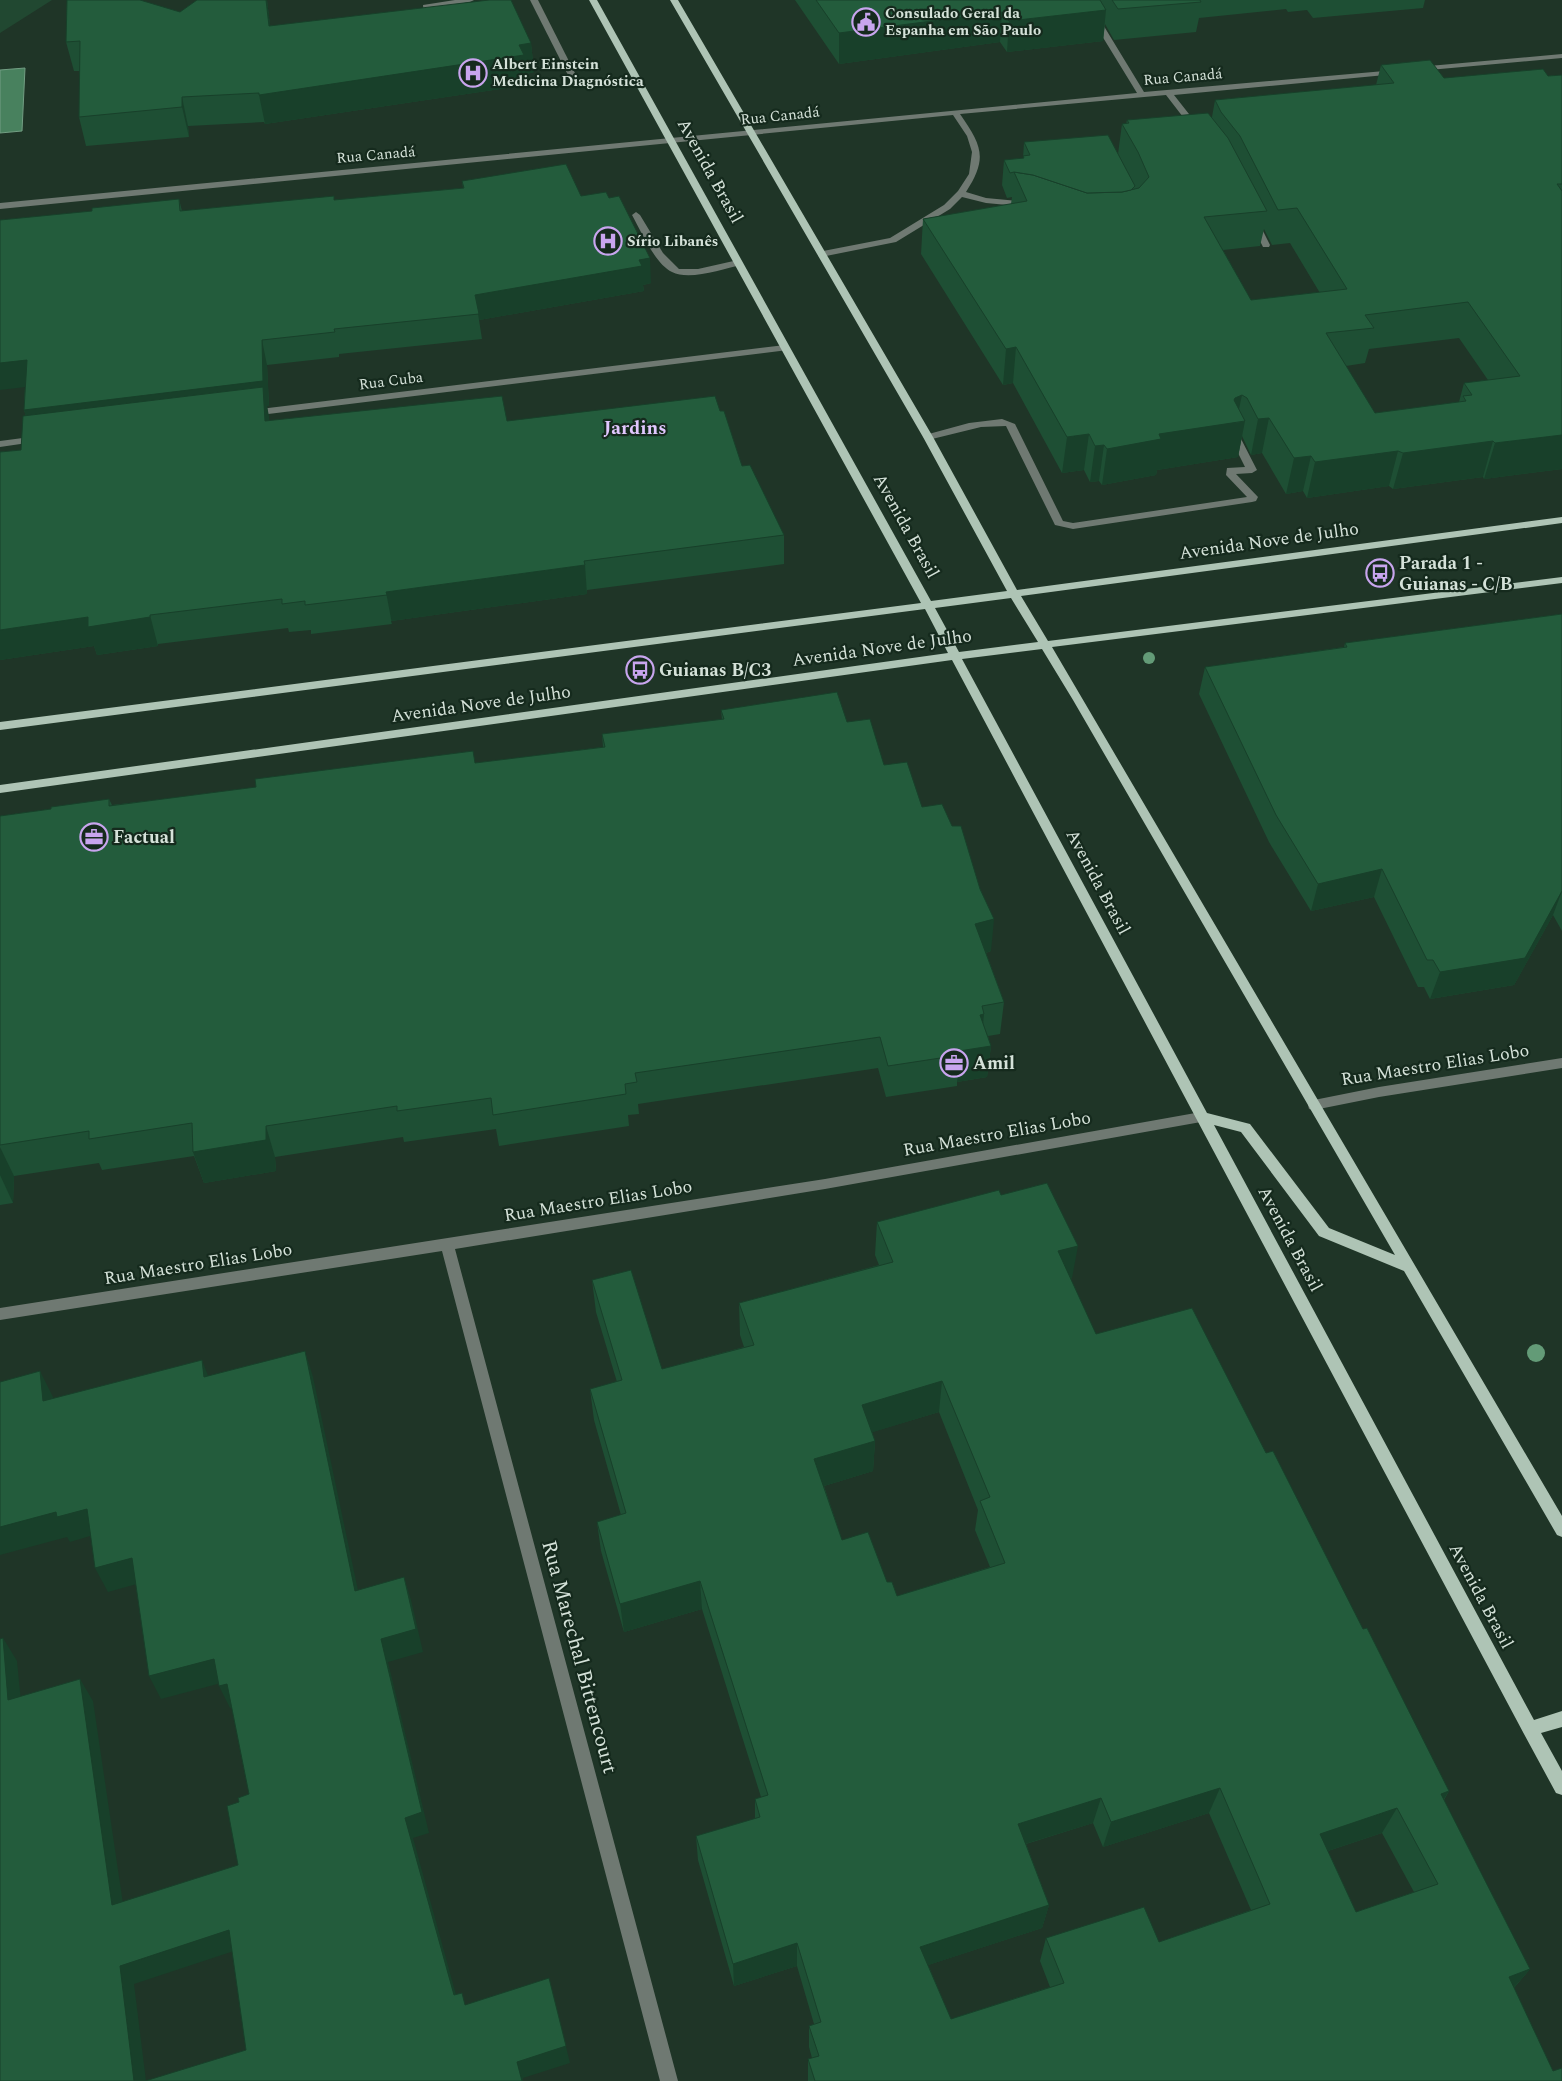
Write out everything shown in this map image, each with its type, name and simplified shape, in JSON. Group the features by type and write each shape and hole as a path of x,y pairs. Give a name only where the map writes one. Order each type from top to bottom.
{"main road":[{"name":"Avenida Brasil","path":"593,0 928,605 1562,1787"},
{"path":"674,0 928,438 1014,594 1562,1530"},
{"name":"Avenida Nove de Julho","path":"0,726 1014,594 1562,520"},
{"name":"Avenida Nove de Julho","path":"0,789 954,656 1562,580"},
{"path":"1201,1116 1244,1128 1324,1232 1409,1267"},
{"path":"1530,1729 1562,1719"}],"street":[{"path":"428,17 426,7 470,0"},
{"path":"534,0 574,79"},
{"path":"1084,0 1142,95"},
{"path":"1410,70 1562,56"},
{"name":"Rua Canadá","path":"0,206 955,112 1401,71"},
{"path":"1168,92 1200,132"},
{"path":"821,254 893,240 947,207 961,193 973,174 976,152 971,136 955,112"},
{"path":"961,193 972,199 998,203 1016,202 1035,208"},
{"path":"1249,213 1266,245"},
{"path":"636,214 667,264 676,271 690,272 738,263"},
{"name":"Rua Cuba","path":"238,415 785,348"},
{"path":"928,438 980,425 1004,421 1010,424 1059,523 1073,526 1252,499 1253,497 1231,475 1231,470 1252,470 1234,435"},
{"path":"0,444 50,438"},
{"name":"Rua Maestro Elias Lobo","path":"1314,1105 1379,1092 1562,1063"},
{"name":"Rua Maestro Elias Lobo","path":"0,1314 825,1184 1201,1116"},
{"name":"Rua Marechal Bittencourt","path":"447,1245 669,2081"}],"shaded area":[{"path":"0,0 52,0 0,33"},
{"path":"25,68 22,131 0,133 0,70"}],"building":[{"path":"67,0 140,0 180,12 197,0 266,0 269,26 489,0 511,0 531,43 519,45 524,55 259,95 259,93 182,97 182,107 79,117 80,41 66,42"},
{"path":"816,0 1100,0 1106,10 1009,21 1002,12 839,33"},
{"path":"1112,0 1200,0 1201,2 1118,9"},
{"path":"1430,60 1444,78 1543,69 1548,76 1562,75 1562,184 1557,184 1562,191 1562,435 1495,443 1493,441 1403,453 1398,451 1315,462 1311,456 1294,458 1269,418 1258,419 1247,398 1242,395 1234,400 1245,421 1159,434 1161,439 1107,449 1104,445 1095,446 1089,434 1067,437 1016,347 1006,349 923,219 1027,201 1014,172 1033,175 1087,193 1122,192 1139,188 1149,177 1138,152 1122,124 1129,123 1127,120 1208,113 1228,138 1267,211 1204,217 1251,300 1347,289 1297,208 1278,210 1240,136 1221,112 1215,100 1394,83 1381,65","holes":["1468,302 1520,376 1464,383 1472,395 1463,396 1466,401 1375,413 1326,333 1374,328 1365,315"]},
{"path":"1108,135 1135,186 1131,190 1087,193 1033,175 1010,173 1004,160 1024,158 1023,156 1030,155 1024,142"},
{"path":"566,164 581,196 606,192 609,198 619,196 650,258 639,260 642,266 475,295 479,314 334,329 335,332 262,340 263,381 24,410 27,360 0,363 0,220 92,211 92,208 179,199 180,211 334,196 334,200 464,188 462,181"},
{"path":"263,387 265,421 502,396 507,421 715,396 720,411 724,411 742,466 750,465 784,535 584,561 585,565 386,592 387,595 305,605 305,601 282,604 282,599 150,615 150,617 88,627 88,617 0,630 0,452 21,450 23,416"},
{"path":"1562,614 1562,891 1525,958 1440,972 1433,960 1427,960 1382,869 1318,884 1276,815 1205,667 1347,647 1345,643"},
{"path":"837,692 847,722 870,719 884,765 907,762 922,807 942,804 952,826 961,826 980,889 994,919 975,924 1004,1002 982,1006 984,1014 980,1015 991,1046 959,1051 960,1055 888,1066 880,1037 635,1073 637,1082 625,1084 626,1094 493,1115 491,1098 397,1111 397,1106 266,1126 266,1140 193,1152 192,1123 89,1139 89,1131 0,1145 0,816 109,799 109,806 256,787 255,779 473,751 475,763 605,747 602,734 724,719 721,710"},
{"path":"1047,1183 1078,1246 1058,1251 1096,1334 1192,1308 1266,1453 1273,1451 1363,1629 1367,1628 1449,1791 1441,1794 1530,1969 1509,1977 1553,2071 1562,2068 1562,2081 815,2081 808,2059 819,2056 809,2026 821,2022 797,1943 733,1964 696,1836 760,1817 755,1799 768,1795 700,1581 620,1604 597,1522 626,1513 590,1389 622,1380 592,1280 631,1270 662,1369 754,1345 739,1303 893,1262 877,1222 999,1190 1001,1195","holes":["942,1381 990,1497 980,1501 1005,1563 897,1596 892,1582 887,1582 868,1532 842,1540 814,1459 875,1441 862,1405","1220,1788 1270,1904 1159,1942 1144,1907 1046,1938 1064,1983 951,2019 920,1947 1049,1905 1018,1824 1101,1798 1111,1822","1397,1808 1438,1884 1356,1912 1320,1834"]},
{"path":"305,1351 355,1591 404,1577 416,1629 381,1639 422,1812 405,1818 454,1995 462,1993 465,2005 549,1978 566,2046 517,2062 522,2081 145,2081 246,2050 229,1930 120,1966 134,2081 0,2081 0,1639 3,1638 8,1700 80,1679 112,1905 238,1865 227,1806 239,1802 238,1798 249,1794 227,1684 219,1686 214,1659 149,1676 132,1558 95,1568 87,1509 57,1517 56,1512 0,1527 0,1382 40,1371 43,1401 202,1360 204,1377"}],"place":[{"name":"Consulado Geral da Espanha em São Paulo","path":"866,22"},
{"name":"Albert Einstein Medicina Diagnóstica","path":"473,73"},
{"name":"Sírio Libanês","path":"608,241"},
{"name":"Parada 1 - Guianas - C/B","path":"1380,573"},
{"name":"Guianas B/C3","path":"640,670"},
{"name":"Factual","path":"94,837"},
{"name":"Amil","path":"954,1063"}],"district":[{"name":"Jardins","path":"635,428"}]}
